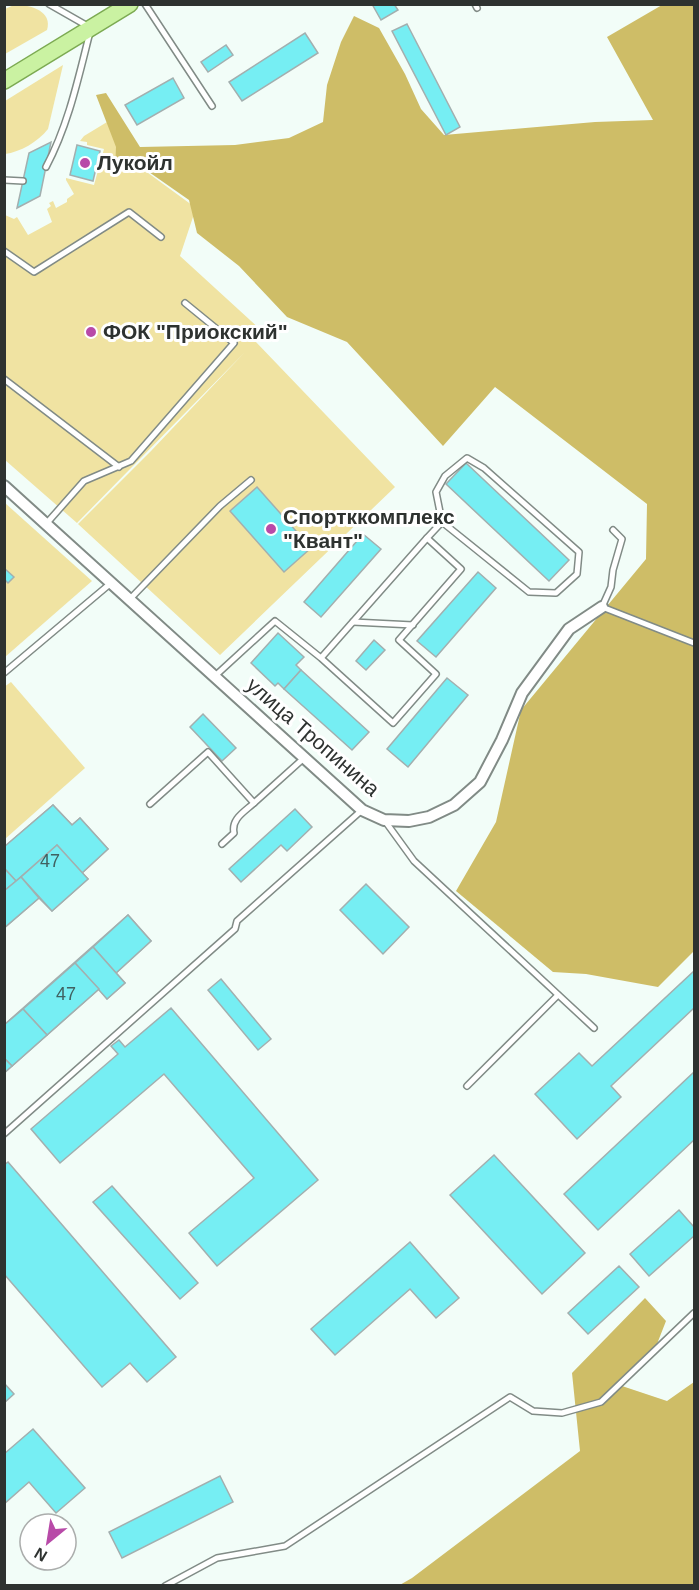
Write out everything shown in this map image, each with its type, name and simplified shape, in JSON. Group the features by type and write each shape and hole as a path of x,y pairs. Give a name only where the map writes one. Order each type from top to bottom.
{"main road":[{"path":"4,81 130,4"}],"street":[{"name":"улица Тропинина","path":"4,486 362,810 384,820 409,821 429,817 454,805 480,782 502,740 522,693 569,628 602,607"}],"lane":[{"path":"46,167 55,151 75,94 91,28 49,4"},
{"path":"145,4 212,106"},
{"path":"4,180 23,181"},
{"path":"4,252 34,272 129,212 161,237"},
{"path":"46,524 84,481 131,461 234,343 185,303"},
{"path":"4,379 118,467"},
{"path":"466,458 484,468 579,552 577,573 556,592 529,592 442,522 436,492 445,476 466,458"},
{"path":"130,599 220,506 251,480"},
{"path":"321,658 442,522"},
{"path":"613,531 622,539 613,570 611,587 602,607 694,643"},
{"path":"215,676 275,621 321,658 393,723 436,674 399,640 461,569 427,538"},
{"path":"4,674 111,583"},
{"path":"352,622 412,624"},
{"path":"150,804 208,752 254,803"},
{"path":"222,844 234,833 232,826 235,820 304,758"},
{"path":"4,1134 235,929 237,921 362,810"},
{"path":"384,820 414,861 594,1028"},
{"path":"467,1086 558,995"},
{"path":"165,1586 217,1558 285,1546 510,1397 533,1411 562,1413 601,1402 694,1313"}],"shaded area":[{"path":"14,5 32,7 43,13 48,23 47,30 5,54 5,9"},
{"path":"662,5 694,5 694,951 658,987 586,974 553,972 456,891 496,822 521,710 646,559 647,504 495,387 443,446 347,342 287,317 239,266 197,233 189,200 136,163 123,170 115,171 116,147 96,95 106,93 140,147 235,145 289,138 323,122 327,85 341,42 354,16 379,28 405,74 421,109 444,135 595,122 653,120 607,37"},
{"path":"63,65 48,129 28,146 5,154 5,101"},
{"path":"117,116 133,162 196,208 180,256 263,332 255,341 395,487 220,655 78,524 245,352 77,523 5,460 5,215 14,219 17,217 28,235 52,222 47,209 51,206 49,203 53,201 56,208 67,202 67,199 74,194 66,178 94,185 104,149 80,141 84,136"},
{"path":"5,503 92,581 5,657"},
{"path":"11,682 85,768 5,839 4,687"},
{"path":"645,1298 666,1321 657,1344 622,1386 667,1401 694,1382 694,1585 398,1586 412,1578 580,1451 572,1373"}],"building":[{"path":"372,4 394,4 398,10 381,20"},
{"path":"407,24 460,127 446,135 392,31"},
{"path":"305,33 318,53 242,101 229,82"},
{"path":"226,45 233,55 208,72 201,62"},
{"path":"173,78 184,98 137,125 125,105"},
{"path":"51,142 40,196 17,208 29,153"},
{"name":"Лукойл","path":"77,145 100,151 93,181 70,175"},
{"path":"466,463 569,560 549,581 446,484"},
{"name":"Спортккомплекс \"Квант\"","path":"257,487 311,548 284,572 230,511"},
{"path":"363,534 381,549 321,617 304,602"},
{"path":"4,568 14,577 8,583 4,579"},
{"path":"478,572 496,588 436,657 417,641"},
{"path":"278,633 304,657 296,665 301,670 284,689 278,683 275,686 251,663"},
{"path":"374,640 385,650 366,670 356,661"},
{"path":"301,670 369,732 352,750 284,689"},
{"path":"447,678 468,695 408,767 387,749"},
{"path":"203,714 236,748 222,761 190,727"},
{"path":"53,805 72,825 80,818 108,849 82,873 88,879 52,911 39,898 4,928 4,847"},
{"path":"53,805 72,825 80,818 108,849 82,873 57,845 16,881 4,868 4,847"},
{"path":"295,809 312,827 287,851 281,845 241,882 229,869"},
{"path":"57,845 88,879 52,911 21,877"},
{"path":"4,868 16,881 4,891"},
{"path":"21,877 39,898 4,928 4,891"},
{"path":"366,884 409,927 383,954 340,910"},
{"path":"128,915 151,941 116,973 125,983 107,999 99,989 4,1073 4,1025"},
{"path":"128,915 151,941 116,973 93,947"},
{"path":"93,947 125,983 107,999 75,963"},
{"path":"75,963 99,989 47,1035 23,1009"},
{"path":"694,971 694,1008 611,1086 621,1097 577,1139 535,1094 579,1053 592,1066"},
{"path":"221,979 271,1039 258,1050 208,990"},
{"path":"171,1008 318,1180 217,1266 189,1233 254,1178 164,1074 60,1163 31,1129 118,1054 111,1046 119,1040 125,1047"},
{"path":"23,1009 47,1035 12,1066 4,1058 4,1025"},
{"path":"4,1058 12,1066 4,1073"},
{"path":"694,1072 694,1140 598,1230 564,1194"},
{"path":"494,1155 585,1253 542,1294 450,1195"},
{"path":"8,1162 176,1357 147,1382 130,1363 102,1387 4,1274 4,1165"},
{"path":"112,1186 198,1283 180,1299 93,1202"},
{"path":"679,1210 694,1227 694,1236 649,1276 630,1254"},
{"path":"410,1242 459,1298 436,1318 410,1289 335,1355 311,1329"},
{"path":"619,1266 639,1287 588,1334 568,1313"},
{"path":"4,1383 14,1394 4,1403"},
{"path":"33,1429 85,1488 57,1512 29,1482 4,1504 4,1454"},
{"path":"220,1476 233,1502 122,1558 109,1532"}],"place":[{"name":"Лукойл","path":"85,163"},
{"name":"ФОК \"Приокский\"","path":"91,332"},
{"name":"Спортккомплекс \"Квант\"","path":"271,529"}]}
